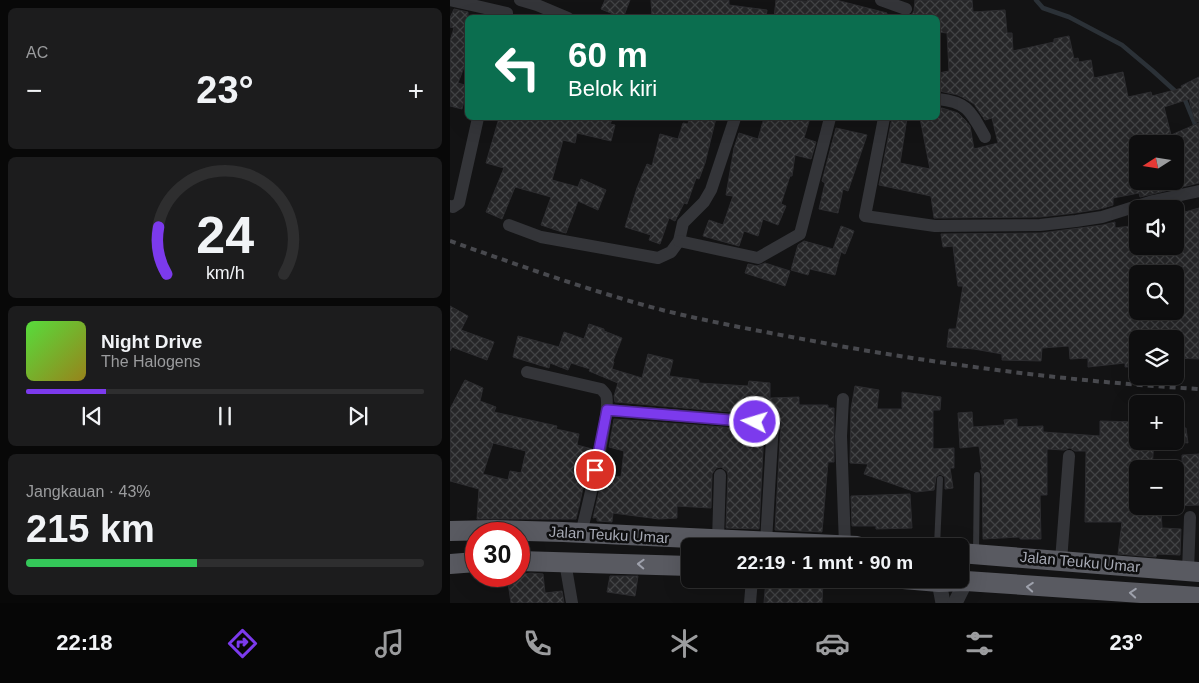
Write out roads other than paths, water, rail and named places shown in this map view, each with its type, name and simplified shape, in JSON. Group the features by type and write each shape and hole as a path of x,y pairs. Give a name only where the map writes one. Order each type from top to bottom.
{"highway":[{"name":"Jalan Teuku Umar","path":"458,530 563,532 681,538"},
{"name":"Jalan Teuku Umar","path":"977,554 1193,571"},
{"path":"977,554 994,584"},
{"name":"Jalan Teuku Umar","path":"530,561 681,566"},
{"path":"1070,561 1079,590"},
{"name":"Jalan Teuku Umar","path":"969,581 1199,597"}],"street":[{"path":"450,0 506,15 510,4 516,0"},
{"path":"520,0 561,15"},
{"path":"880,0 906,9"},
{"path":"940,100 962,105 971,112 985,137"},
{"path":"451,206 459,203 478,120"},
{"path":"509,225 541,237 658,258 671,252 679,241 682,223 704,202 711,190 733,120"},
{"path":"679,241 758,258 800,234 829,120"},
{"path":"884,120 865,216 935,226 1040,225 1076,222 1152,201 1199,191"},
{"path":"451,206 468,211"},
{"path":"527,372 601,389 606,396 607,410 580,534"},
{"path":"843,400 841,436 850,538"},
{"path":"607,410 773,423 766,538"},
{"path":"1069,456 1070,561"},
{"path":"718,538 720,476"},
{"path":"1190,517 1193,571"},
{"path":"566,562 572,603"},
{"path":"750,603 751,588"},
{"path":"940,588 943,603"},
{"path":"955,603 962,588"}],"lane":[{"path":"977,475 977,554"},
{"path":"937,538 940,479"}],"waterway":[{"path":"1036,0 1043,8 1069,17 1122,45 1185,100 1199,134"}],"railway":[{"path":"450,241 611,296 666,311 731,325 929,361 1064,378 1199,389"}]}
